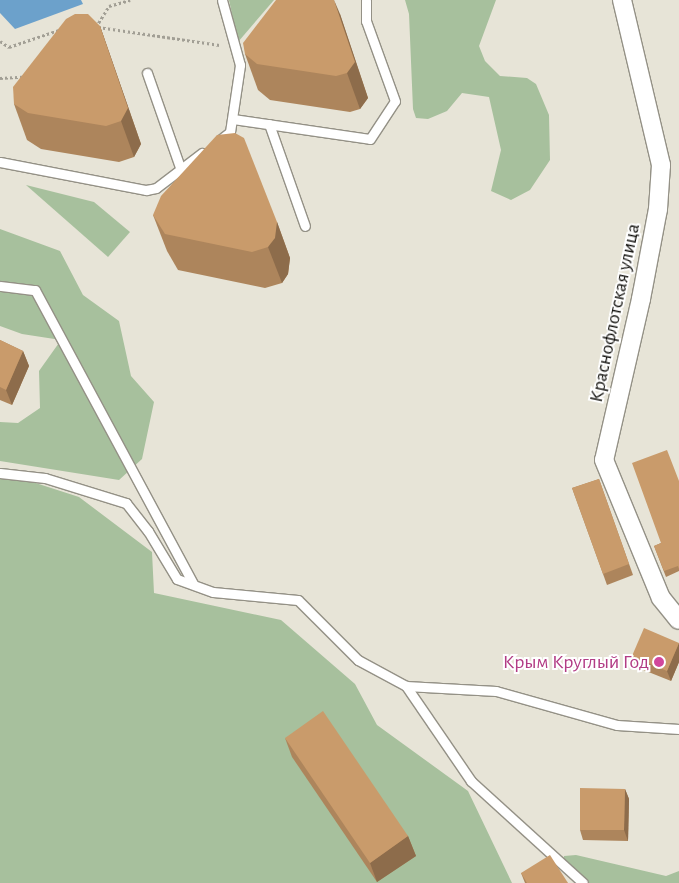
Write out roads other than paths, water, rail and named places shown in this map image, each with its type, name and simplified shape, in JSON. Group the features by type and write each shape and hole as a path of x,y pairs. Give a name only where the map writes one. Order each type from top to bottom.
{"street":[{"name":"Краснофлотская улица","path":"622,0 661,164 658,209 645,281 604,460 660,598 679,620"}],"lane":[{"path":"0,162 146,190 156,188 181,170 230,132 240,66 222,0"},
{"path":"233,119 370,139 395,101 366,21 366,0"},
{"path":"146,73 181,170"},
{"path":"269,124 305,226"},
{"path":"0,286 35,290 193,584"},
{"path":"0,473 45,478 126,503 148,531 177,579 213,592 298,600 358,660 406,686 496,691 617,725 679,729"},
{"path":"406,686 471,780 583,883"}],"water":[{"path":"0,0 81,0 83,4 15,29 0,13"}],"place":[{"name":"Крым Круглый Год","path":"659,662"}]}
